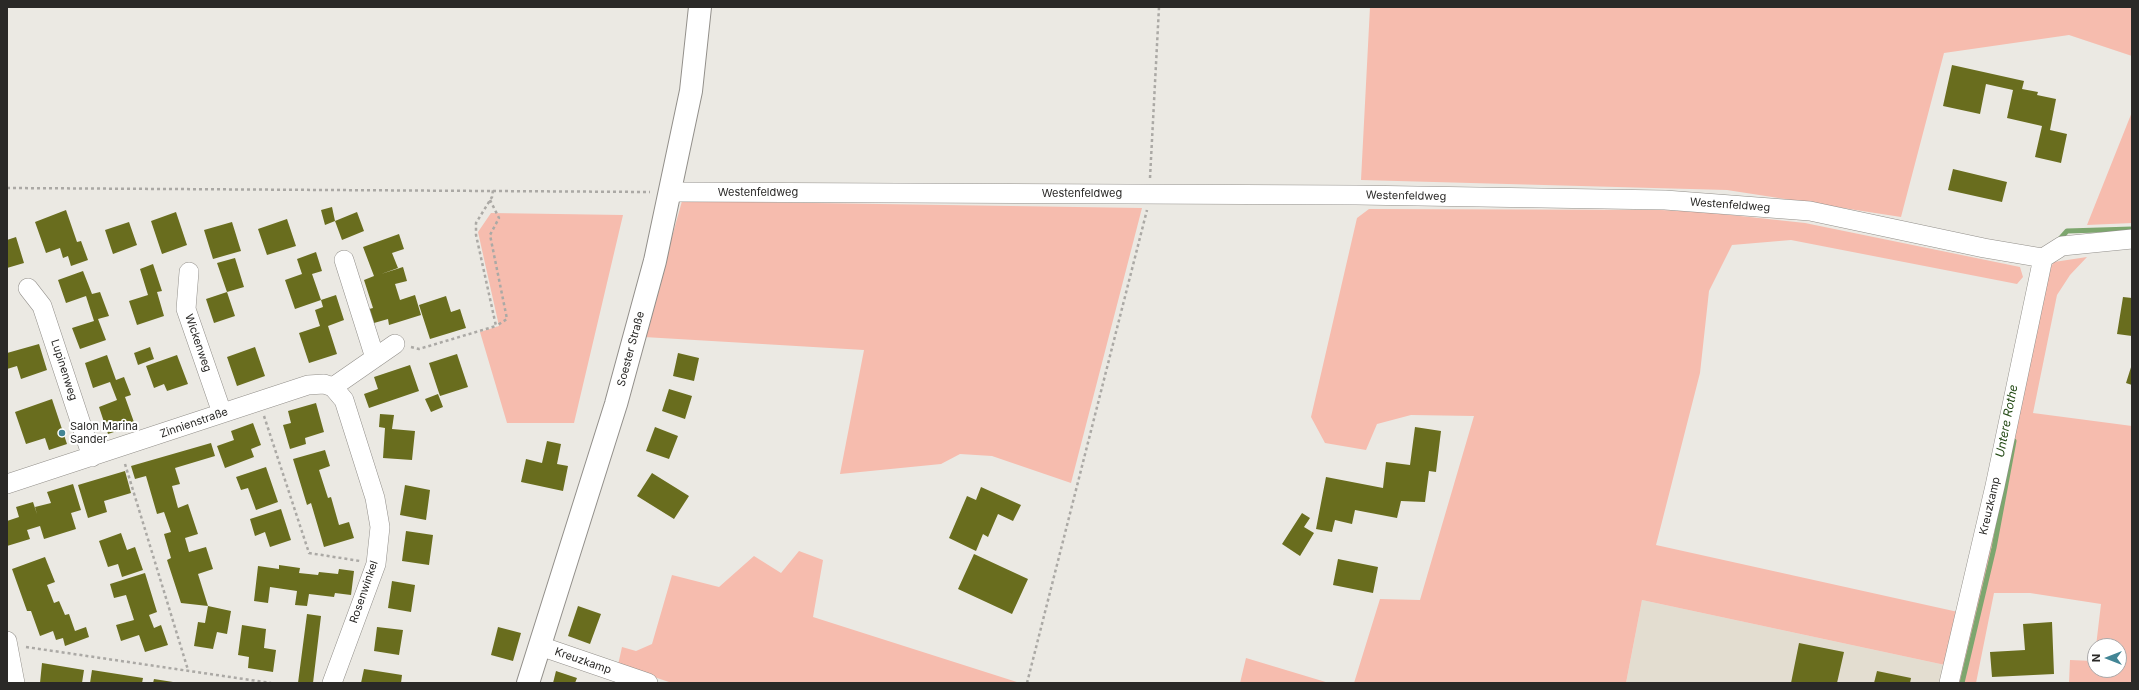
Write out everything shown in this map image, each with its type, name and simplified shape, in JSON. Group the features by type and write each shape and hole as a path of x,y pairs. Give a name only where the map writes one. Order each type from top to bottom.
{"main road":[{"name":"Soester Straße","path":"528,683 616,404 655,262 671,192 691,91 700,7"}],"street":[{"name":"Westenfeldweg","path":"671,192 1151,194 1673,201 1810,211 1984,248 2043,258"},
{"path":"2043,258 2062,246 2132,239"},
{"name":"Kreuzkamp","path":"1949,683 1995,486 2043,258"},
{"path":"344,260 375,358"},
{"name":"Wickenweg","path":"189,272 186,309 222,413"},
{"name":"Lupinenweg","path":"28,288 42,306 92,457"},
{"path":"333,387 395,344"},
{"name":"Zinnienstraße","path":"7,484 308,385 324,384 333,387"},
{"name":"Rosenwinkel","path":"332,683 376,564 380,527 375,498 344,400 333,387"},
{"path":"7,643 15,683"},
{"name":"Kreuzkamp","path":"540,646 648,683"}],"path":[{"path":"1027,683 1151,194 1149,174 1159,7"},
{"path":"7,188 671,192"},
{"path":"492,190 490,200 476,223 476,235 496,326"},
{"path":"395,344 419,349 496,326 507,319 490,235 499,218 490,200"},
{"path":"259,401 309,553 376,564"},
{"path":"120,448 188,670"},
{"path":"7,643 271,683"}],"shaded area":[{"path":"1370,7 2132,7 2132,56 2069,35 1944,53 1901,217 1727,190 1361,180"},
{"path":"2132,112 2132,223 2087,225"},
{"path":"682,201 1142,208 1071,483 992,456 960,454 941,464 840,474 864,350 644,337"},
{"path":"1369,209 1661,210 1703,212 1805,223 2020,267 2023,277 2017,284 1791,240 1732,245 1709,291 1700,373 1656,545 1958,612 1945,665 1642,600 1626,683 1354,683 1380,599 1420,600 1474,416 1411,415 1377,424 1366,450 1325,443 1311,417 1357,218"},
{"path":"491,213 623,215 574,423 507,423 480,332 499,326 478,232"},
{"path":"2087,257 2070,275 2057,295 2033,413 2132,426 2132,683 2069,683 2070,660 2087,661 2087,678 2127,678 2127,638 2097,638 2101,604 2030,593 1994,593 1976,683 1953,683 2046,274 2054,262"},
{"path":"799,551 823,560 813,617 1020,683 672,683 618,665 622,647 636,651 652,644 672,575 719,587 754,556 781,573"},
{"path":"1642,600 1945,665 1941,683 1626,683"},
{"path":"1246,658 1329,683 1240,683"}],"building":[{"path":"1952,65 2024,81 2022,89 2038,92 2037,95 2056,99 2050,130 2067,134 2061,163 2035,157 2042,126 2007,118 2013,90 1986,84 1980,114 1943,106"},
{"path":"1953,169 2007,182 2002,202 1948,190"},
{"path":"332,207 335,221 325,225 321,210"},
{"path":"66,210 77,242 81,241 88,260 71,266 68,256 63,258 60,248 46,253 35,222"},
{"path":"176,212 187,245 162,254 151,221"},
{"path":"357,212 364,231 342,240 335,221"},
{"path":"287,219 296,246 267,255 258,229"},
{"path":"129,222 137,245 113,254 105,230"},
{"path":"232,222 241,251 213,259 204,230"},
{"path":"399,234 404,249 392,253 398,268 381,274 403,267 407,281 395,284 400,300 415,295 421,315 389,325 388,319 374,323 369,309 373,308 364,280 374,276 363,247"},
{"path":"16,237 24,263 7,268 7,240"},
{"path":"316,252 322,271 312,274 321,300 295,309 285,280 302,274 297,259"},
{"path":"235,258 244,287 227,292 217,263"},
{"path":"153,264 162,291 157,292 164,316 137,325 129,301 148,295 140,269"},
{"path":"83,271 92,294 100,292 109,316 98,319 106,340 80,349 72,328 94,321 86,296 66,303 58,280"},
{"path":"227,292 235,316 214,323 206,299"},
{"path":"336,295 344,320 328,326 337,354 309,363 299,333 320,326 315,310 323,307 321,300"},
{"path":"446,296 451,312 460,309 466,328 430,339 419,305"},
{"path":"2123,297 2132,298 2132,336 2117,334"},
{"path":"39,344 47,370 21,379 17,366 7,369 7,353"},
{"path":"150,347 154,359 138,365 134,353"},
{"path":"255,347 265,376 237,386 227,357"},
{"path":"678,353 699,358 694,381 673,376"},
{"path":"457,354 468,387 440,396 429,363"},
{"path":"107,355 116,380 124,377 131,395 125,397 135,425 108,434 99,407 117,400 110,382 93,388 85,363"},
{"path":"177,355 188,384 167,391 164,384 154,388 146,366"},
{"path":"2132,364 2132,385 2126,383"},
{"path":"410,365 419,391 369,408 364,394 378,389 374,377"},
{"path":"669,389 692,396 685,419 662,411"},
{"path":"438,394 443,407 431,412 425,399"},
{"path":"52,399 67,444 49,450 45,438 26,444 15,412"},
{"path":"316,403 324,432 305,438 306,444 290,449 283,425 291,423 288,411"},
{"path":"380,414 394,415 392,429 415,431 412,460 383,458 385,428 379,427"},
{"path":"253,423 261,445 251,449 254,457 225,468 217,446 234,440 231,431"},
{"path":"655,427 678,436 669,459 646,451"},
{"path":"1415,427 1441,431 1436,472 1429,471 1425,502 1401,501 1397,518 1355,510 1352,524 1335,520 1332,532 1316,529 1326,477 1383,488 1386,462 1410,465"},
{"path":"547,441 561,444 557,464 568,466 563,491 521,482 526,459 542,463"},
{"path":"211,443 215,456 175,468 180,484 172,486 178,508 188,504 198,534 185,538 189,552 206,547 213,569 198,574 208,606 181,603 167,560 171,558 164,534 171,532 164,512 157,514 146,476 135,479 131,466"},
{"path":"325,450 330,466 319,470 328,498 331,497 339,525 349,522 354,538 324,547 311,503 307,505 293,459"},
{"path":"266,467 278,502 256,510 248,488 241,490 236,477"},
{"path":"125,471 131,493 104,501 107,512 88,518 78,485"},
{"path":"652,473 689,496 674,519 637,496"},
{"path":"73,484 81,510 71,513 76,529 44,539 40,526 27,530 30,539 7,546 7,521 19,517 16,507 33,502 37,514 35,507 51,503 47,492"},
{"path":"405,485 430,490 426,520 400,515"},
{"path":"981,487 1021,505 1013,521 998,514 988,537 983,534 976,551 949,538 967,496 976,500"},
{"path":"281,509 291,540 270,547 265,532 255,536 250,519"},
{"path":"1302,513 1310,518 1304,527 1314,533 1300,556 1282,544"},
{"path":"406,531 433,535 429,565 402,561"},
{"path":"121,533 127,550 135,547 143,570 122,577 118,564 108,567 99,541"},
{"path":"974,554 1028,579 1012,614 958,589"},
{"path":"45,557 55,582 47,585 54,603 59,601 65,615 69,614 75,631 86,627 89,637 65,646 63,638 56,640 53,631 40,636 31,611 27,611 12,569"},
{"path":"1338,559 1378,567 1373,593 1333,585"},
{"path":"279,565 300,568 299,573 318,575 319,572 338,574 339,569 354,571 351,595 335,593 334,597 309,594 307,606 295,605 297,591 270,587 268,603 254,601 258,566 279,569"},
{"path":"145,573 157,612 149,615 154,628 161,625 168,645 145,652 139,635 121,641 116,625 134,620 126,595 114,598 110,584"},
{"path":"392,581 415,585 411,612 388,608"},
{"path":"208,606 231,611 227,634 217,632 213,649 194,646 198,622 205,623"},
{"path":"578,606 601,614 590,644 568,636"},
{"path":"307,614 321,616 313,683 298,683"},
{"path":"2052,622 2054,674 1992,677 1990,652 2025,650 2023,624"},
{"path":"242,625 266,629 264,648 276,650 273,672 248,668 249,657 238,655"},
{"path":"377,627 403,630 399,655 374,651"},
{"path":"498,627 521,633 513,661 491,655"},
{"path":"1799,643 1844,652 1837,683 1791,683"},
{"path":"42,663 84,670 82,683 40,683"},
{"path":"364,669 402,675 401,683 361,683"},
{"path":"92,670 143,678 142,683 90,683"},
{"path":"556,671 577,678 575,683 553,683"},
{"path":"1877,671 1911,678 1910,683 1874,683"},
{"path":"154,679 173,682 173,683 153,683"}],"waterway":[{"name":"Untere Rothe","path":"2059,240 2067,231 2132,229"},
{"name":"Untere Rothe","path":"1962,683 1994,548 2014,441"}],"place":[{"name":"Salon Marina Sander","path":"62,433"}]}
